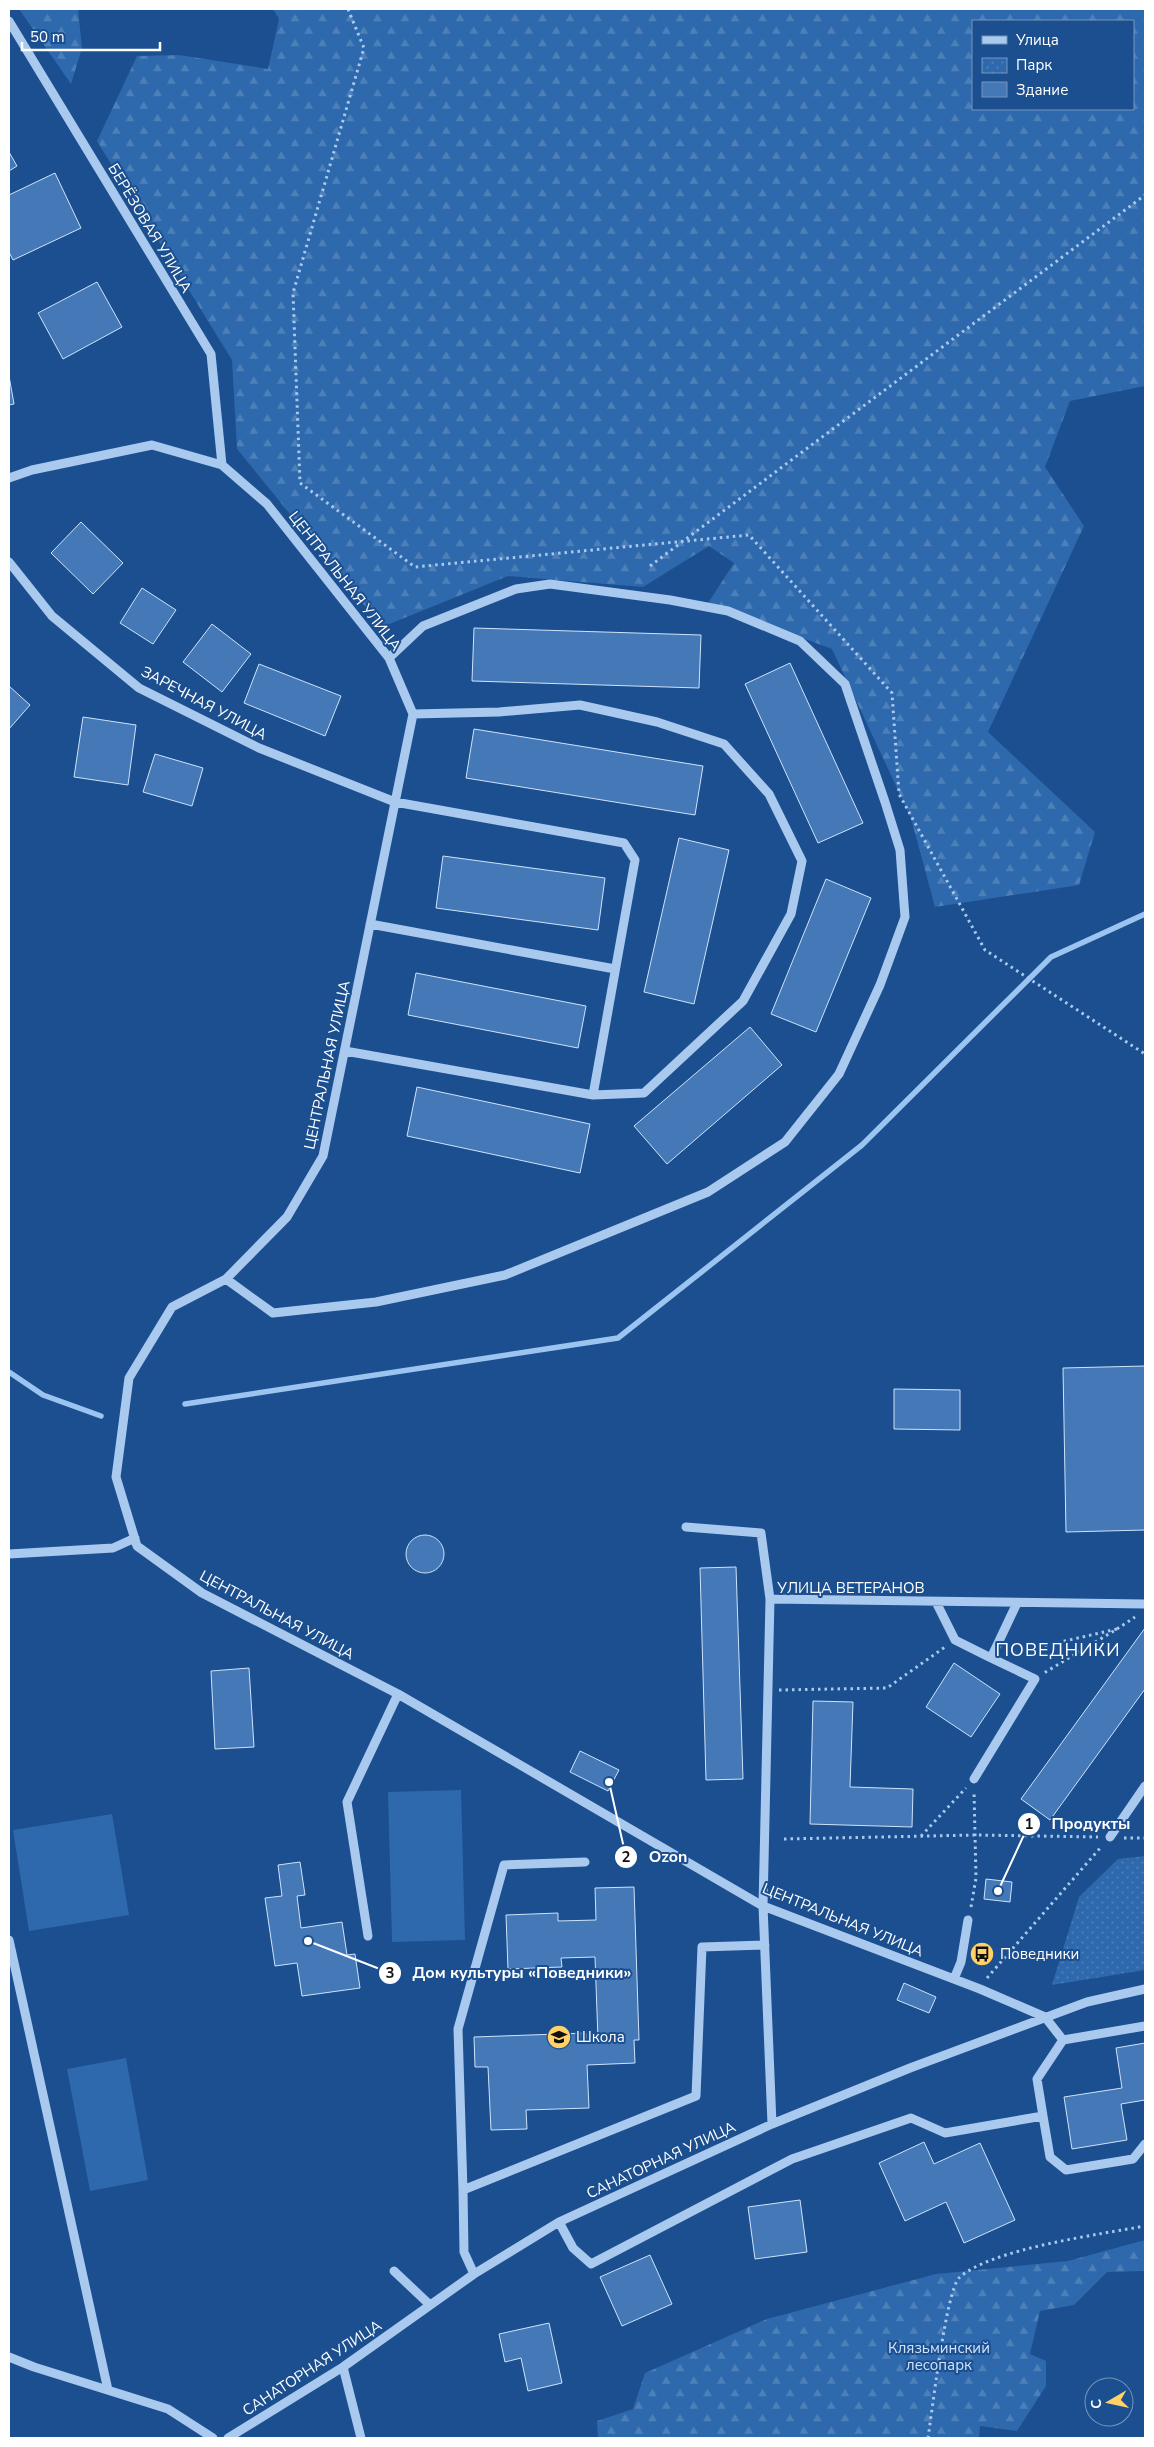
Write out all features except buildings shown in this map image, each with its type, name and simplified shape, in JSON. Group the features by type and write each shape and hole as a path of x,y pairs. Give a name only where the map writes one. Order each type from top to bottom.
{"street":[{"name":"БЕРЁЗОВАЯ УЛИЦА","path":"9,21 211,354 222,465"},
{"name":"ЦЕНТРАЛЬНАЯ УЛИЦА","path":"9,478 32,470 152,445 222,465 267,504 389,658 413,714 323,1156 288,1217 226,1279 172,1307 129,1378 116,1477 137,1546 202,1593 398,1694 763,1906 980,1989 1045,2017"},
{"name":"ЗАРЕЧНАЯ УЛИЦА","path":"9,562 52,616 140,688 259,748 395,802 624,843 635,860 593,1095"},
{"path":"226,1279 273,1312 376,1302 505,1275 708,1192 785,1142 839,1074 880,985 905,917 900,850 845,684 800,641 728,611 670,600 550,584 516,589 423,626 389,658"},
{"path":"345,1051 593,1095 644,1093 743,1001 791,914 802,861 769,794 724,744 657,722 580,705 499,712 413,714"},
{"path":"370,924 615,969"},
{"path":"686,1527 761,1533 770,1600"},
{"path":"9,1554 113,1548 135,1538"},
{"name":"УЛИЦА ВЕТЕРАНОВ","path":"772,2124 763,1906 770,1600 1145,1604"},
{"path":"936,1602 955,1640 1035,1679 974,1779"},
{"path":"991,1658 1017,1603"},
{"path":"368,1936 347,1802 398,1694"},
{"path":"1110,1838 1145,1786"},
{"path":"474,2274 464,2252 458,2029 504,1865 585,1862"},
{"path":"954,1979 961,1962 968,1920"},
{"path":"9,1940 108,2390"},
{"path":"463,2190 696,2096 702,1947 765,1945"},
{"name":"САНАТОРНАЯ УЛИЦА","path":"228,2438 343,2367 474,2274 559,2222 772,2124 1045,2017 1087,2002 1145,1989"},
{"path":"1045,2017 1063,2040"},
{"path":"1145,2026 1063,2040 1037,2079 1050,2157 1066,2170 1133,2159 1145,2144"},
{"path":"559,2222 573,2248 592,2264 792,2159 911,2118 945,2133 1043,2116"},
{"path":"394,2271 430,2306"},
{"path":"9,2357 168,2409 213,2438"},
{"path":"343,2367 360,2438"}],"path":[{"path":"348,9 364,48 293,293 300,483 415,567 750,534 892,693 899,794 985,950 1145,1054"},
{"path":"650,566 1145,195"},
{"path":"1035,1679 1138,1615"},
{"path":"991,1658 1117,1629"},
{"path":"768,1690 887,1688 955,1640"},
{"path":"968,1920 976,1878 974,1779"},
{"path":"920,1837 974,1779"},
{"path":"784,1839 976,1835 1145,1838"},
{"path":"980,1989 1110,1838"},
{"path":"928,2438 948,2310 958,2279 981,2264 1015,2252 1145,2226"}],"green space":[{"path":"19,9 78,9 82,48 71,84"},
{"path":"273,9 1145,9 1145,386 1070,401 1045,467 1084,526 988,732 1095,832 1079,885 935,907 911,818 832,649 708,603 734,563 709,546 643,587 508,576 382,627 237,449 232,360 97,141 137,56 179,55 268,69 279,19"},
{"path":"461,1790 465,1940 392,1942 388,1792"},
{"path":"112,1814 129,1915 29,1931 13,1830"},
{"path":"1145,1856 1145,1970 1052,1985 1079,1897 1118,1859"},
{"path":"126,2058 148,2180 90,2191 67,2069"},
{"name":"Клязьминский лесопарк","path":"1145,2240 1145,2271 1107,2272 1074,2305 1040,2311 1030,2354 1046,2361 1046,2386 1017,2431 980,2426 979,2438 598,2438 597,2421 633,2409 645,2373 767,2319 936,2274 1068,2261"}],"waterway":[{"path":"185,1404 618,1338 862,1145 1051,957 1145,914"},
{"path":"9,1372 43,1395 101,1416"}],"place":[{"name":"Ozon","path":"609,1782"},
{"name":"Продукты","path":"998,1891"},
{"name":"Дом культуры «Поведники»","path":"308,1941"},
{"name":"Поведники","path":"982,1954"},
{"name":"Школа","path":"559,2037"}],"district":[{"name":"ПОВЕДНИКИ","path":"1058,1650"}]}
